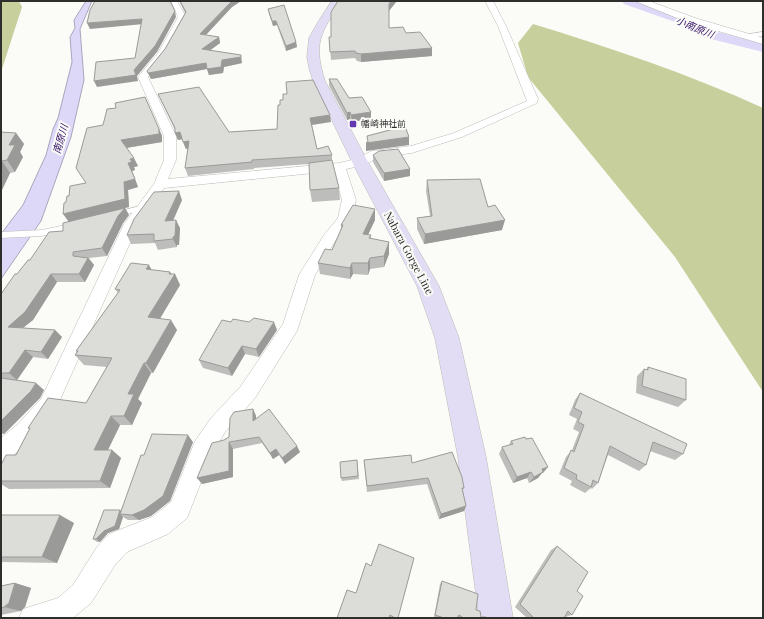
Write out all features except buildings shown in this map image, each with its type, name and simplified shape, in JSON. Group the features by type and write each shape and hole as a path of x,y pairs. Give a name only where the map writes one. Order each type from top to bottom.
{"main road":[{"name":"Nabara Gorge Line","path":"337,1 317,29 312,43 312,55 319,81 360,162 428,286 447,338 472,457 496,618"}],"street":[{"path":"1,452 24,432 48,405 131,224 160,184 170,160 170,136 143,77 162,54 182,17 176,8 174,2 176,1"},
{"path":"160,184 339,167 360,162 376,154 412,149 458,135 532,103 533,99 510,48 502,26 489,1"},
{"path":"640,1 691,20 763,41"},
{"path":"749,36 763,34"},
{"path":"32,618 55,613 66,607 82,594 106,556 118,543 160,526 179,510 203,448 218,425 248,392 291,326 307,275 329,238 345,219 349,200 339,167"}],"lane":[{"path":"110,216 144,207"},
{"path":"1,235 42,233 80,224"}],"green space":[{"path":"1,1 19,1 22,7 1,72"},
{"path":"533,24 650,62 763,108 763,392 675,257 528,77 518,43"}],"water":[{"name":"南原川","path":"86,1 92,1 80,29 84,80 71,137 41,221 1,279 1,234 23,205 46,155 53,129 58,118 72,62 70,37 75,28 74,20"}],"waterway":[{"name":"小南原川","path":"629,1 680,19 708,34 763,47"}],"place":[{"name":"幡崎神社前","path":"353,124"}]}
